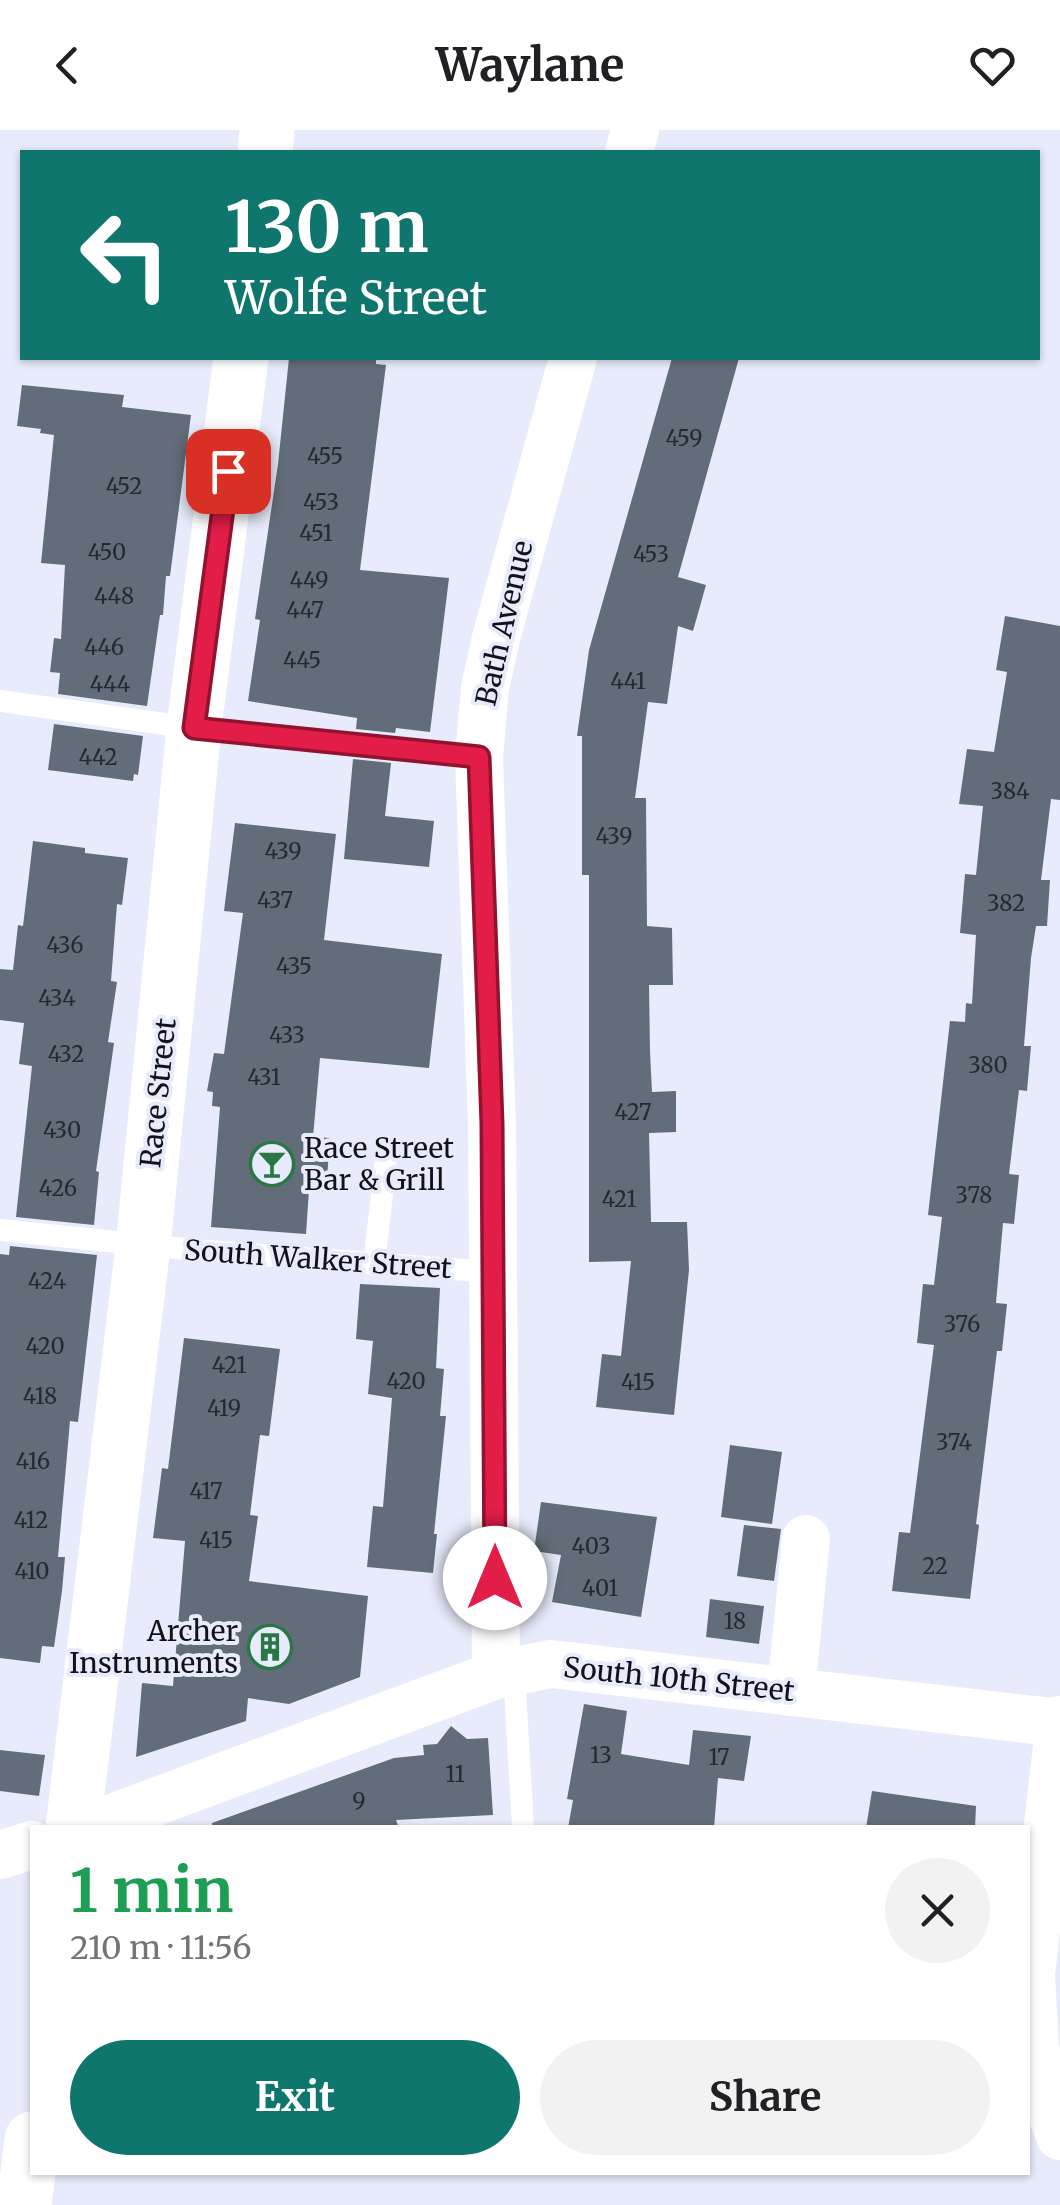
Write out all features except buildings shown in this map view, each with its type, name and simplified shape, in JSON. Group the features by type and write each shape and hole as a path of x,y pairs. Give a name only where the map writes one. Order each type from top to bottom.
{"main road":[{"name":"Race Street","path":"73,1825 143,1246 194,728 241,360"},
{"path":"24,2205 30,2156"}],"street":[{"name":"Bath Avenue","path":"505,1673 479,757 485,688 496,638 572,360"},
{"path":"791,1692 806,1539"},
{"name":"South 10th Street","path":"93,1825 505,1673 551,1664 1060,1721"},
{"path":"1060,1721 1031,1974 1035,2047 1060,2136"},
{"path":"0,1855 30,1846"}],"lane":[{"path":"0,702 194,728 479,757"},
{"path":"374,1265 386,1158"},
{"name":"South Walker Street","path":"0,1230 143,1246 493,1272"},
{"name":"Bath Avenue","path":"505,1673 523,1825"}],"place":[{"name":"Race Street Bar & Grill","path":"272,1164"},
{"name":"Archer Instruments","path":"270,1647"}],"route":[{"path":"228,471 194,728 479,757 492,1124 495,1578"}]}
